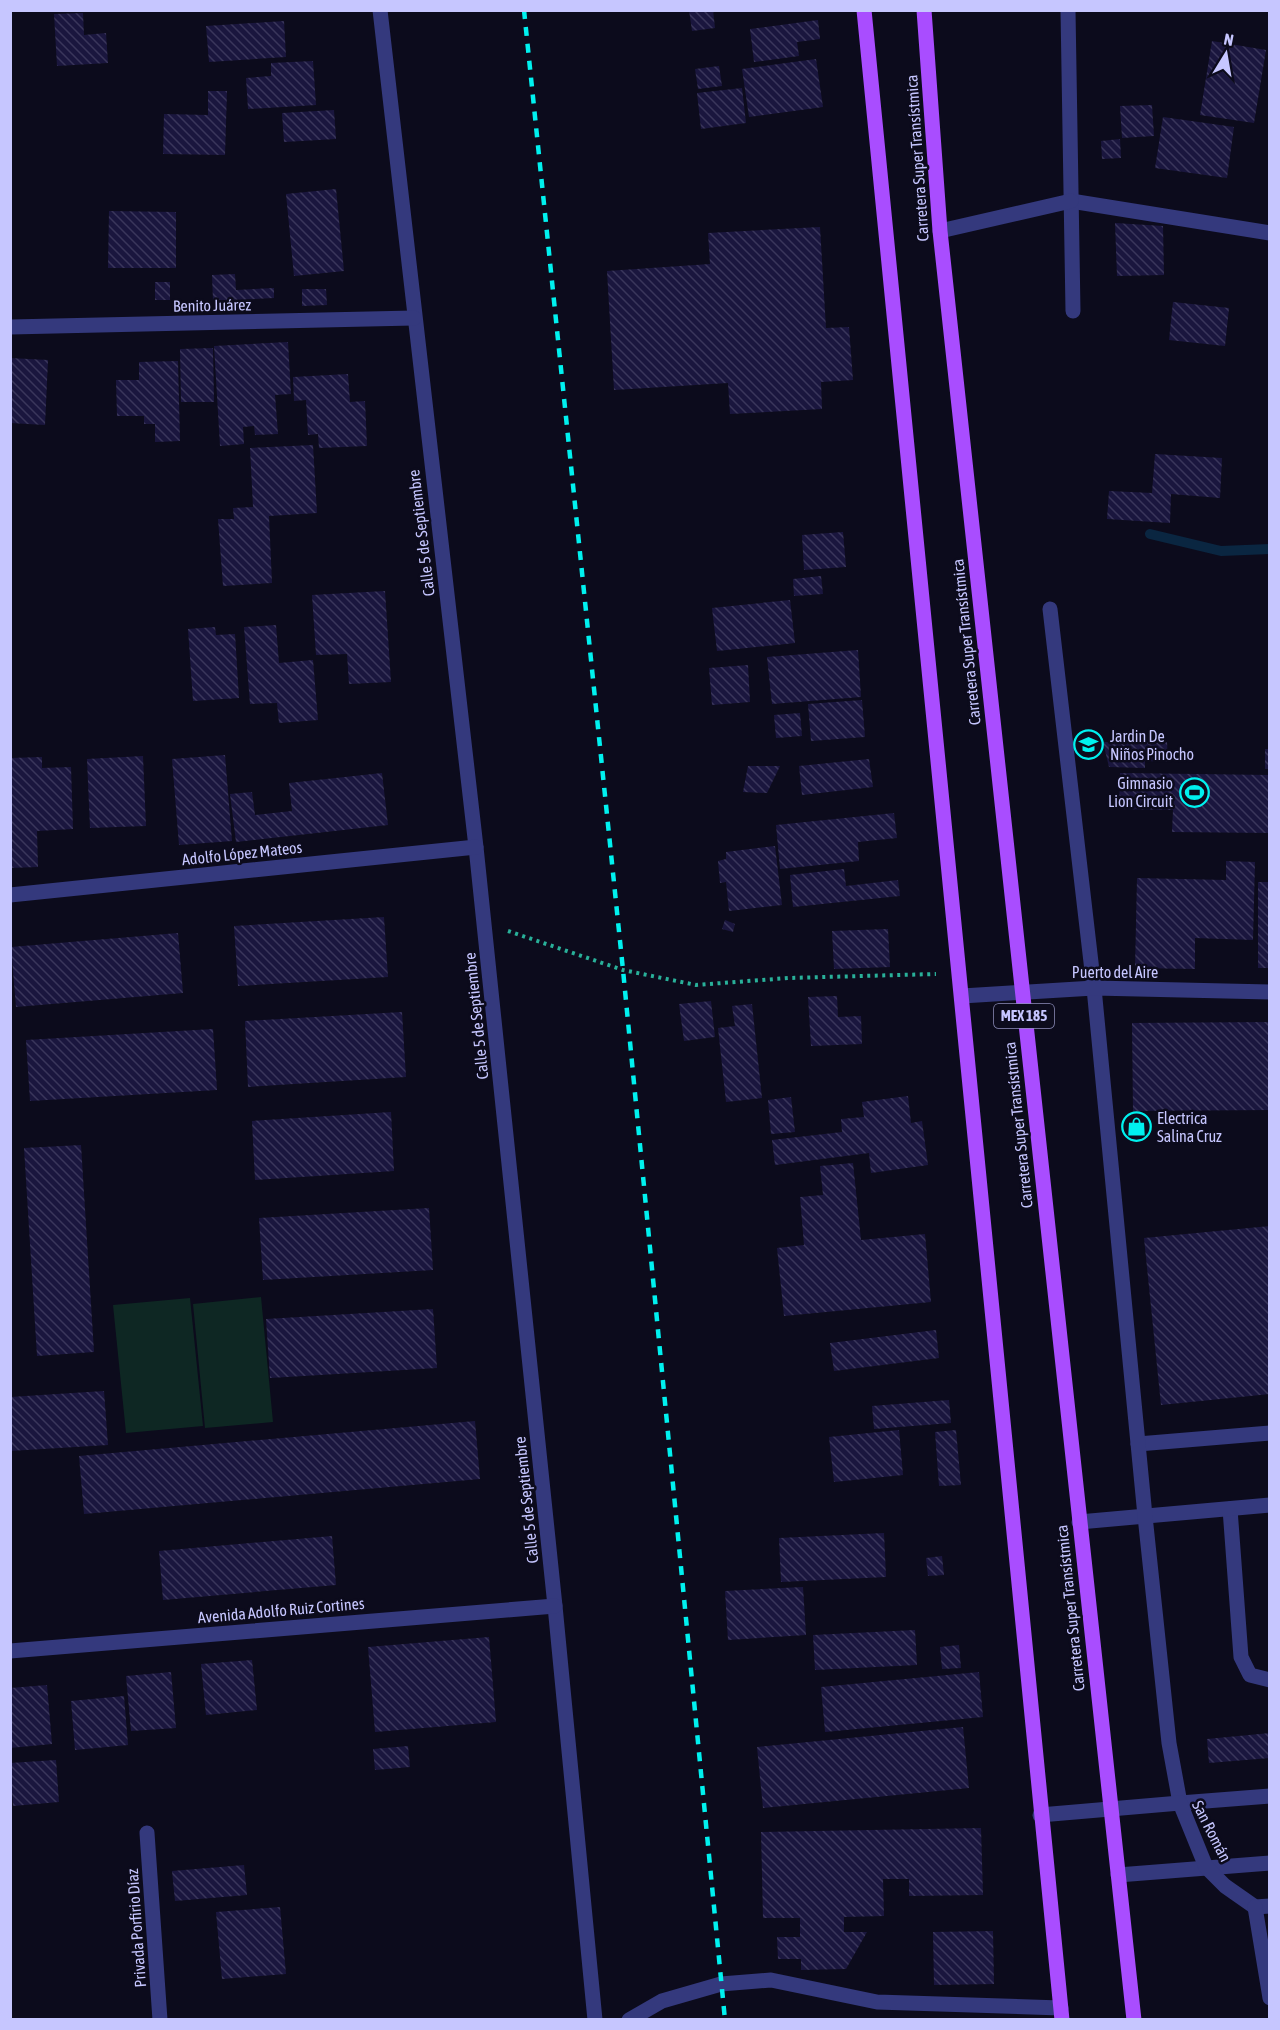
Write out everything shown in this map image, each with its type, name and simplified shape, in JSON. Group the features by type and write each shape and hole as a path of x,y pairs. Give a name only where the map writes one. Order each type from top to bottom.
{"main road":[{"path":"864,10 960,973 1040,1815 1062,2014"},
{"name":"Carretera Super Transístmica","path":"924,10 940,231 1109,1809 1134,2019"}],"street":[{"name":"Calle 5 de Septiembre","path":"380,10 476,847 555,1606 595,2019"},
{"path":"1068,10 1073,311"},
{"path":"940,231 1071,201 1269,233"},
{"name":"Benito Juárez","path":"10,327 414,318"},
{"path":"1050,609 1094,988 1169,1743 1180,1803 1269,1796"},
{"name":"Adolfo López Mateos","path":"10,895 476,847"},
{"name":"Puerto del Aire","path":"962,996 1094,988 1269,992"},
{"path":"1138,1444 1269,1433"},
{"path":"1079,1522 1269,1505"},
{"path":"1230,1509 1241,1657 1250,1675 1269,1680"},
{"name":"Avenida Adolfo Ruiz Cortines","path":"10,1651 555,1606"},
{"name":"San Román","path":"1040,1815 1180,1803 1206,1867 1225,1886 1262,1906"},
{"name":"Privada Porfirio Díaz","path":"147,1833 160,2019"},
{"path":"1118,1875 1269,1863"},
{"path":"1262,1906 1269,1998"},
{"path":"628,2019 662,2001 721,1984 771,1980 877,2002 1062,2014"}],"path":[{"path":"484,923 623,970 696,985 788,978 960,973"}],"green space":[{"path":"261,1297 273,1422 205,1428 193,1304"},
{"path":"190,1298 203,1426 126,1433 113,1305"}],"building":[{"path":"689,10 713,10 715,28 692,31"},
{"path":"83,13 84,35 106,33 108,63 57,66 54,14"},
{"path":"818,20 820,39 797,42 799,56 754,62 750,29"},
{"path":"284,21 286,57 209,62 206,26"},
{"path":"1212,41 1266,50 1254,123 1200,115"},
{"path":"816,59 823,107 749,117 742,69"},
{"path":"313,61 316,105 248,109 246,78 271,76 271,63"},
{"path":"719,66 722,86 698,89 695,69"},
{"path":"742,88 746,123 701,129 697,93"},
{"path":"208,91 227,91 225,155 163,154 164,114 208,115"},
{"path":"1152,105 1154,136 1122,138 1120,106"},
{"path":"334,110 336,139 284,142 282,113"},
{"path":"1163,117 1234,127 1227,178 1155,168"},
{"path":"1120,139 1121,158 1102,159 1101,141"},
{"path":"336,189 344,271 294,276 286,194"},
{"path":"109,211 176,212 176,268 108,268"},
{"path":"1115,223 1163,226 1164,275 1117,276"},
{"path":"820,227 826,328 849,327 853,380 821,382 822,409 730,414 728,383 614,390 607,271 710,264 708,233"},
{"path":"235,274 236,290 274,288 274,298 213,301 212,275"},
{"path":"155,282 170,282 170,300 155,300"},
{"path":"302,289 326,289 327,305 302,306"},
{"path":"1173,302 1229,308 1225,346 1169,340"},
{"path":"288,342 291,394 275,395 278,434 255,435 254,426 243,427 244,444 220,446 214,346"},
{"path":"213,348 214,402 181,402 180,349"},
{"path":"10,358 48,360 45,425 10,423"},
{"path":"178,361 180,441 155,442 155,424 144,424 144,416 117,416 116,380 139,380 139,362"},
{"path":"348,374 350,402 365,401 367,446 319,448 318,434 308,435 306,400 294,401 293,377"},
{"path":"313,445 317,513 269,516 272,583 223,586 218,519 234,519 233,508 253,507 250,448"},
{"path":"1155,454 1222,458 1220,498 1171,494 1170,523 1107,519 1109,491 1152,493"},
{"path":"843,532 846,567 804,570 802,535"},
{"path":"821,576 823,594 794,596 793,579"},
{"path":"385,591 391,682 349,684 347,654 316,655 312,595"},
{"path":"790,600 795,643 717,651 712,608"},
{"path":"276,625 279,663 313,660 318,720 279,723 277,703 250,704 244,627"},
{"path":"215,627 216,635 235,634 239,698 193,701 188,629"},
{"path":"858,650 861,697 772,704 767,657"},
{"path":"748,665 750,702 712,705 709,668"},
{"path":"862,700 865,737 811,741 808,704"},
{"path":"800,713 802,736 776,738 774,715"},
{"path":"1103,742 1167,742 1168,762 1145,761 1145,768 1109,767"},
{"path":"1265,749 1270,749 1270,769 1265,769"},
{"path":"225,755 232,841 179,845 172,759"},
{"path":"143,756 146,826 90,828 87,759"},
{"path":"42,757 42,768 71,767 73,829 37,831 38,867 10,868 10,758"},
{"path":"869,759 873,787 802,795 799,766"},
{"path":"748,766 780,766 767,793 743,792"},
{"path":"382,773 388,825 236,842 230,794 252,792 255,815 292,811 289,783"},
{"name":"Gimnasio Lion Circuit","path":"1120,773 1270,775 1270,833 1172,832 1173,810 1119,809"},
{"path":"894,813 897,838 858,842 859,861 780,869 776,825"},
{"path":"775,846 782,905 729,911 726,882 720,883 718,861 726,859 726,852"},
{"path":"1226,861 1255,862 1253,940 1195,938 1195,969 1135,968 1137,878 1226,880"},
{"path":"844,869 846,886 898,880 900,896 793,907 790,875"},
{"path":"1258,882 1270,882 1270,968 1258,968"},
{"path":"384,917 388,977 238,986 234,926"},
{"path":"725,920 735,924 733,932 722,929"},
{"path":"888,929 890,967 834,969 832,931"},
{"path":"178,933 183,993 16,1007 11,947"},
{"path":"837,996 838,1017 861,1016 862,1044 811,1046 808,997"},
{"path":"711,1001 715,1037 684,1041 679,1004"},
{"path":"752,1004 762,1098 726,1102 718,1028 735,1026 732,1006"},
{"path":"402,1012 406,1077 248,1087 245,1021"},
{"path":"1270,1022 1270,1110 1133,1111 1132,1023"},
{"path":"213,1029 217,1090 30,1101 26,1040"},
{"path":"908,1096 911,1123 922,1121 928,1165 871,1173 869,1153 775,1165 772,1140 842,1132 841,1119 864,1117 862,1102"},
{"path":"791,1097 795,1132 771,1134 768,1100"},
{"path":"391,1112 394,1171 255,1180 252,1121"},
{"path":"81,1145 94,1352 37,1356 24,1148"},
{"path":"853,1163 861,1240 925,1234 931,1302 784,1316 777,1248 804,1245 800,1197 823,1195 820,1166"},
{"path":"429,1208 433,1270 263,1280 259,1218"},
{"path":"1270,1226 1270,1394 1161,1405 1144,1238"},
{"path":"433,1309 437,1368 270,1378 266,1319"},
{"path":"936,1330 939,1358 834,1371 830,1343"},
{"path":"104,1391 108,1445 10,1451 10,1397"},
{"path":"949,1400 951,1423 874,1429 872,1406"},
{"path":"475,1421 480,1479 84,1514 79,1456"},
{"path":"899,1430 903,1475 834,1482 829,1437"},
{"path":"956,1430 961,1485 939,1486 935,1432"},
{"path":"884,1533 886,1577 781,1582 779,1538"},
{"path":"332,1536 336,1585 163,1600 159,1551"},
{"path":"942,1556 944,1575 928,1576 926,1558"},
{"path":"803,1587 806,1635 728,1640 725,1591"},
{"path":"915,1630 917,1665 815,1670 813,1635"},
{"path":"489,1637 496,1722 375,1732 368,1647"},
{"path":"959,1645 961,1668 942,1669 940,1647"},
{"path":"252,1660 257,1710 206,1715 201,1664"},
{"path":"171,1672 176,1728 131,1731 126,1676"},
{"path":"979,1672 983,1717 825,1732 821,1687"},
{"path":"47,1685 52,1744 10,1748 10,1688"},
{"path":"124,1696 128,1745 75,1750 71,1701"},
{"path":"963,1727 969,1788 763,1808 757,1747"},
{"path":"1270,1733 1270,1758 1209,1763 1207,1739"},
{"path":"408,1746 410,1767 375,1770 373,1749"},
{"path":"56,1760 59,1802 13,1806 10,1763"},
{"path":"981,1828 983,1895 909,1896 909,1879 883,1879 884,1916 844,1917 844,1932 867,1932 846,1969 801,1970 801,1959 778,1959 777,1937 800,1937 800,1918 763,1918 761,1832"},
{"path":"244,1865 247,1895 175,1901 172,1871"},
{"path":"280,1907 286,1974 222,1979 216,1912"},
{"path":"993,1931 994,1984 934,1985 933,1932"}],"waterway":[{"path":"1150,534 1221,551 1270,549"}],"railway":[{"path":"524,10 623,970 725,2020"}],"place":[{"name":"Jardin De Niños Pinocho","path":"1089,745"},
{"name":"Gimnasio Lion Circuit","path":"1194,792"},
{"name":"Electrica Salina Cruz","path":"1136,1127"}]}
